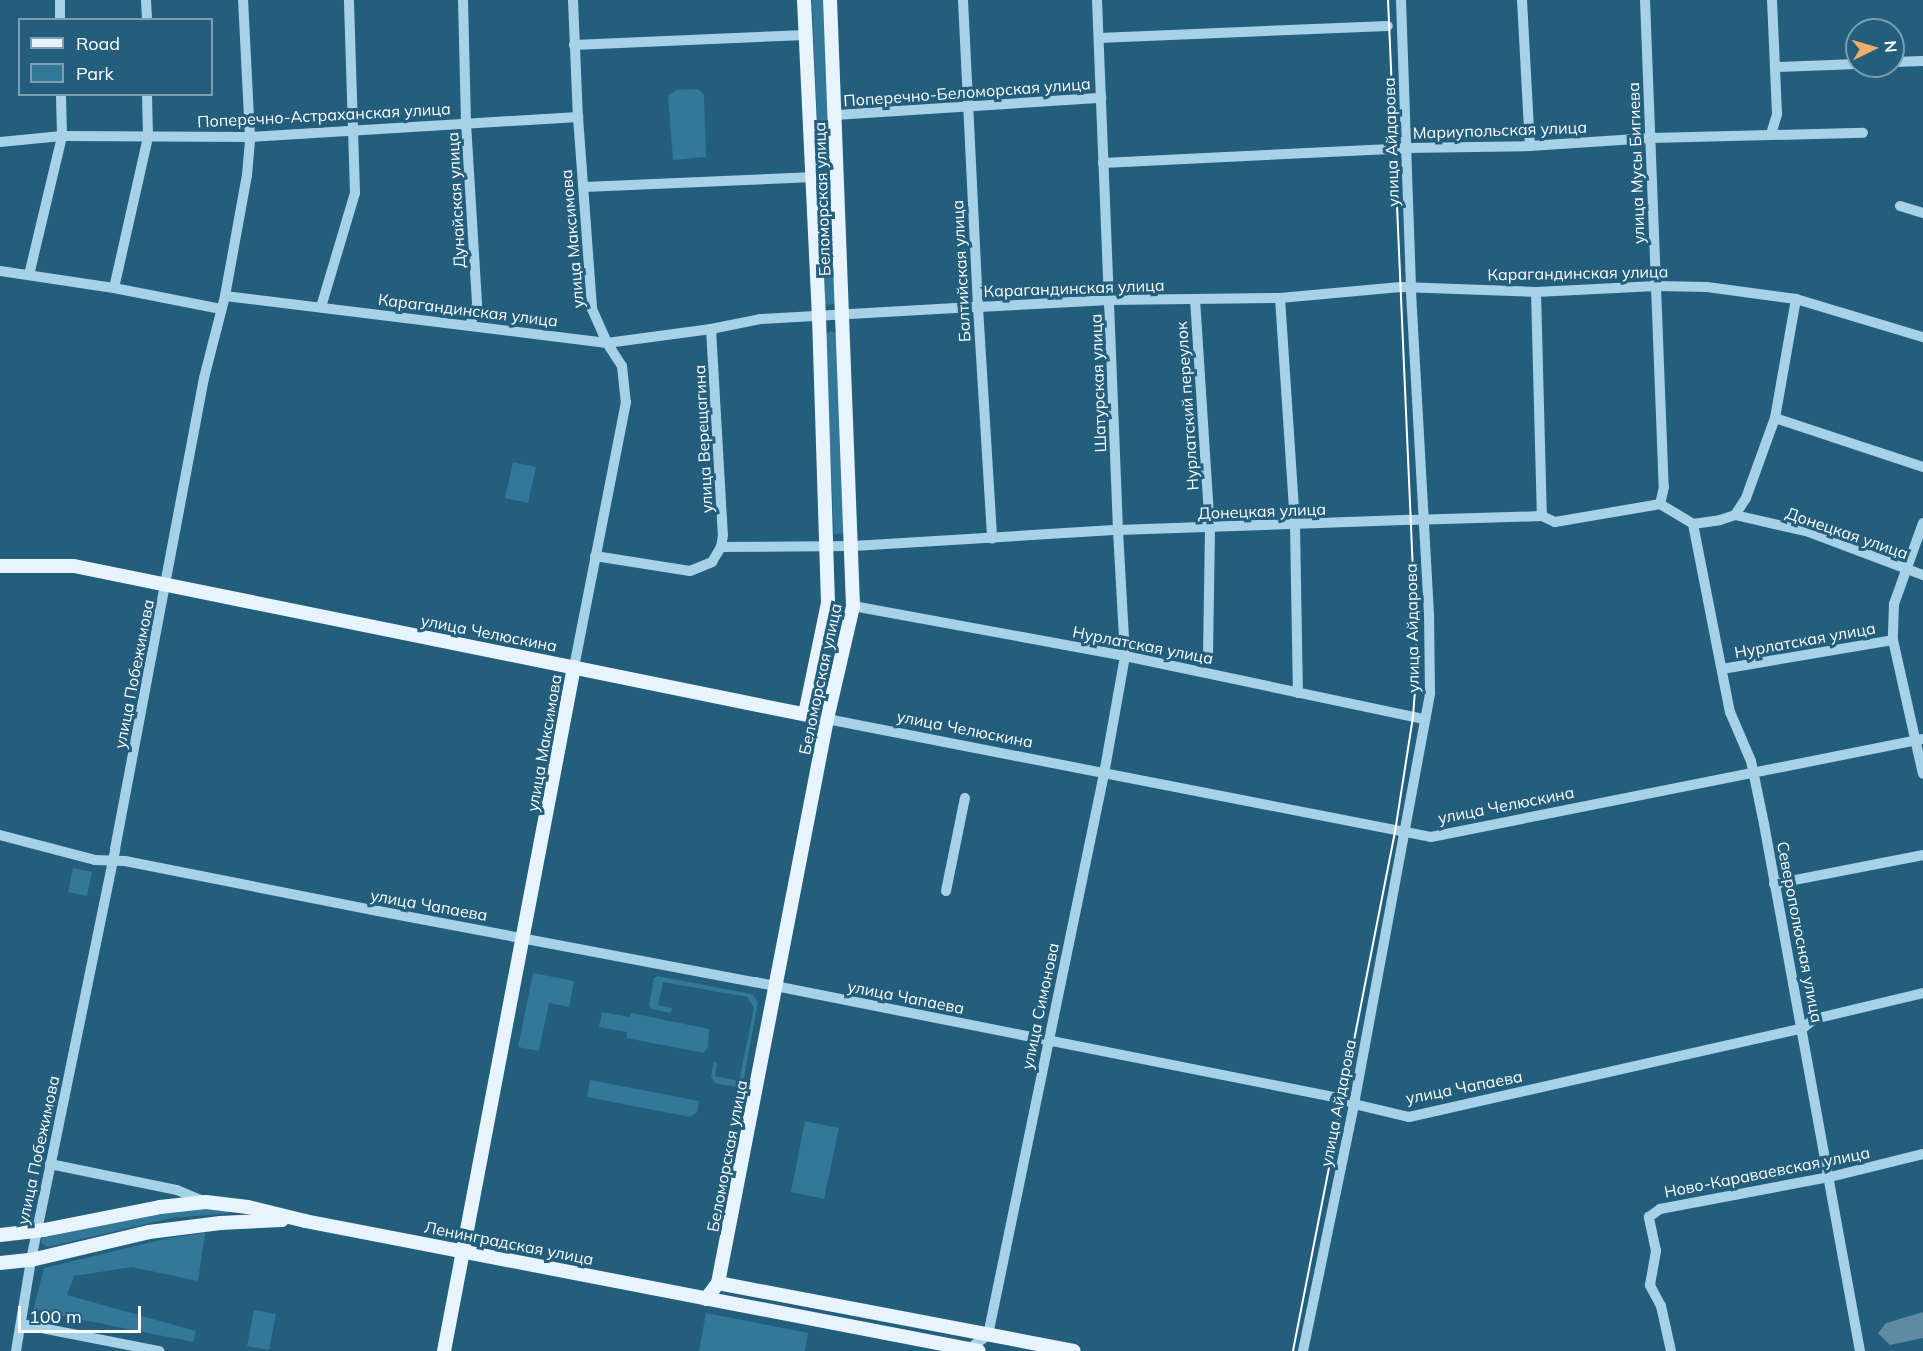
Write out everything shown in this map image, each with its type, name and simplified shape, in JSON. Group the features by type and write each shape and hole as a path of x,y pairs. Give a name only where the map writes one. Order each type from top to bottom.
{"main road":[{"name":"Беломорская улица","path":"804,0 828,546 828,603 806,714"},
{"name":"Беломорская улица","path":"718,1283 827,719 853,606 853,546 830,0"},
{"name":"улица Челюскина","path":"0,566 74,567 166,584 827,719"},
{"name":"улица Максимова","path":"444,1351 574,667"},
{"name":"Ленинградская улица","path":"0,1235 36,1231 160,1207 206,1202 248,1207 306,1221 971,1350"},
{"name":"Ленинградская улица","path":"0,1263 31,1260 178,1228 261,1221 306,1221"},
{"path":"706,1299 718,1283 1074,1351"}],"street":[{"path":"60,0 60,18"},
{"path":"146,0 147,18"},
{"name":"улица Побежимова","path":"16,1351 36,1231 113,860 204,378 225,296 248,175 250,137 243,0"},
{"path":"321,307 355,193 348,0"},
{"name":"Дунайская улица","path":"463,0 466,123 477,304 470,326"},
{"name":"улица Максимова","path":"573,0 578,117 592,309 607,343 622,366 626,402 574,667"},
{"name":"Балтийская улица","path":"963,0 992,540"},
{"name":"Шатурская улица","path":"1097,0 1125,656"},
{"name":"улица Айдарова","path":"1303,1351 1354,1104 1425,719 1431,664 1411,287 1401,0"},
{"path":"1522,0 1530,146"},
{"name":"улица Мусы Бигиева","path":"1645,0 1664,487 1660,504"},
{"path":"1772,0 1777,114 1772,134"},
{"path":"1099,38 1388,26"},
{"path":"574,45 806,35"},
{"path":"1905,62 1923,61"},
{"path":"1776,67 1845,64"},
{"path":"29,275 62,136 61,96"},
{"path":"114,288 148,137 147,96"},
{"name":"Поперечно-Беломорская улица","path":"835,115 1101,98"},
{"name":"Поперечно-Астраханская улица","path":"0,142 62,136 250,137 578,117"},
{"name":"Мариупольская улица","path":"1103,163 1407,148 1530,146 1651,138 1863,133"},
{"path":"584,188 838,176"},
{"path":"1900,207 1923,213"},
{"path":"0,271 114,288 221,309"},
{"name":"Карагандинская улица","path":"225,296 607,343 711,329 760,319 1110,300 1280,298 1411,287 1536,292 1656,286 1707,287 1796,299 1923,337"},
{"path":"1536,292 1542,516"},
{"path":"1280,298 1295,525 1298,693"},
{"name":"Нурлатский переулок","path":"1195,299 1210,528 1208,655"},
{"path":"1735,515 1746,498 1775,418 1796,299"},
{"name":"улица Верещагина","path":"711,329 723,535 721,547"},
{"path":"1775,418 1923,466"},
{"path":"1660,504 1693,524"},
{"name":"Донецкая улица","path":"721,547 853,546 992,540 1118,530 1424,519 1542,516 1555,522 1660,504"},
{"name":"Донецкая улица","path":"1693,524 1735,515 1809,532 1923,575"},
{"path":"1923,523 1894,604 1893,640 1920,740 1923,774"},
{"name":"Северополюсная улица","path":"1693,524 1730,712 1753,772 1803,1028 1860,1351"},
{"path":"595,556 690,571 712,562 721,547"},
{"name":"Нурлатская улица","path":"853,606 1125,656 1425,719"},
{"name":"Нурлатская улица","path":"1722,669 1893,640"},
{"name":"улица Симонова","path":"988,1335 1104,774 1125,656"},
{"name":"улица Челюскина","path":"827,719 1431,837 1920,740"},
{"path":"946,891 965,798"},
{"name":"улица Чапаева","path":"0,835 95,860 113,860 524,937 1344,1099 1354,1104 1409,1116 1803,1028 1814,1019 1923,993"},
{"path":"1774,884 1923,855"},
{"name":"Ново-Караваевская улица","path":"1671,1351 1661,1306 1650,1285 1656,1251 1649,1217 1660,1209 1830,1177 1923,1154"},
{"name":"Ленинградская улица","path":"50,1164 177,1190 206,1202"},
{"path":"21,1324 159,1351"},
{"path":"971,1350 988,1335"}],"green space":[{"path":"812,0 823,0 830,168 819,169"},
{"path":"698,89 704,95 706,157 673,160 668,96 676,90"},
{"path":"832,181 837,304 825,305 821,182"},
{"path":"831,331 838,335 846,533 834,534 825,335"},
{"path":"513,462 536,467 528,503 505,498"},
{"path":"73,868 92,872 87,896 68,892"},
{"path":"533,973 574,981 569,1007 549,1003 539,1051 518,1047"},
{"path":"657,976 752,994 758,1002 742,1088 715,1083 711,1076 714,1062 717,1063 715,1076 739,1081 754,1008 747,997 663,982 658,1005 672,1008 671,1013 651,1009 649,1005 654,978"},
{"path":"602,1012 630,1017 631,1013 709,1029 708,1047 704,1053 626,1038 627,1032 599,1027"},
{"path":"590,1080 699,1101 697,1112 690,1117 587,1097"},
{"path":"805,1121 839,1128 824,1199 791,1192"},
{"path":"200,1208 225,1209 230,1213 172,1218 47,1247 41,1243 42,1238 152,1214"},
{"path":"205,1233 198,1281 132,1267 74,1276 67,1295 196,1331 193,1342 33,1310 44,1268 169,1238"},
{"path":"254,1310 276,1314 269,1350 247,1346"},
{"path":"706,1313 808,1333 805,1351 699,1351"}],"shaded area":[{"path":"1923,1312 1923,1338 1890,1345 1878,1333 1886,1323"}],"tram line":[{"path":"1293,1351 1395,832 1413,717 1417,664 1388,0"}]}
